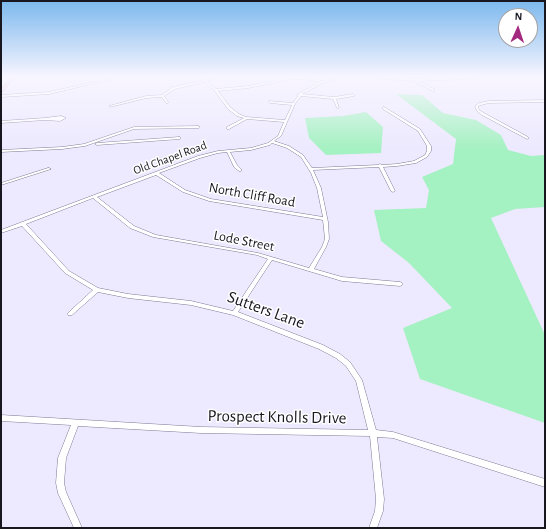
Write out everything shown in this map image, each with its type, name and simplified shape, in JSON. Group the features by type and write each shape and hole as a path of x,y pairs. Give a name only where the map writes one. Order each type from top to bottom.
{"street":[{"path":"110,106 131,101"},
{"path":"224,101 231,110 246,118 286,121"},
{"path":"296,101 279,136 273,142 293,149 305,160 311,169 319,188 327,239 311,269"},
{"path":"335,101 338,108"},
{"path":"527,138 483,114 476,106 489,102 545,101"},
{"path":"270,102 294,104"},
{"path":"311,169 415,162 425,157 429,151 426,140 419,130 384,108"},
{"path":"1,122 61,117 65,118 60,120 46,119"},
{"path":"228,128 246,118"},
{"path":"88,144 134,128 198,128"},
{"path":"1,151 62,148 88,144 179,138"},
{"name":"Old Chapel Road","path":"1,232 206,155 254,148 273,142"},
{"path":"228,151 236,166 240,170"},
{"path":"380,165 393,191"},
{"path":"1,184 49,168"},
{"name":"North Cliff Road","path":"156,173 184,190 206,199 325,219"},
{"name":"Lode Street","path":"94,197 132,227 146,233 172,240 245,252 271,258 342,279 400,284"},
{"name":"Sutters Lane","path":"23,224 67,272 97,290 128,296 190,304 234,313 330,351 348,364 359,380 373,433 380,499 379,511 373,528"},
{"path":"234,313 271,258"},
{"path":"70,314 97,290"},
{"name":"Prospect Knolls Drive","path":"1,418 201,430 373,433 403,438 545,483"},
{"path":"75,423 62,458 60,483 62,493 78,528"}],"green space":[{"path":"405,101 429,101 443,113 476,120 501,135 508,150 531,156 545,155 545,207 515,209 491,218 545,335 545,423 420,379 403,328 452,308 409,263 381,241 374,210 426,208 429,190 422,177 453,164 456,139"},
{"path":"366,112 383,127 381,153 326,155 309,138 305,118 343,116"}]}
